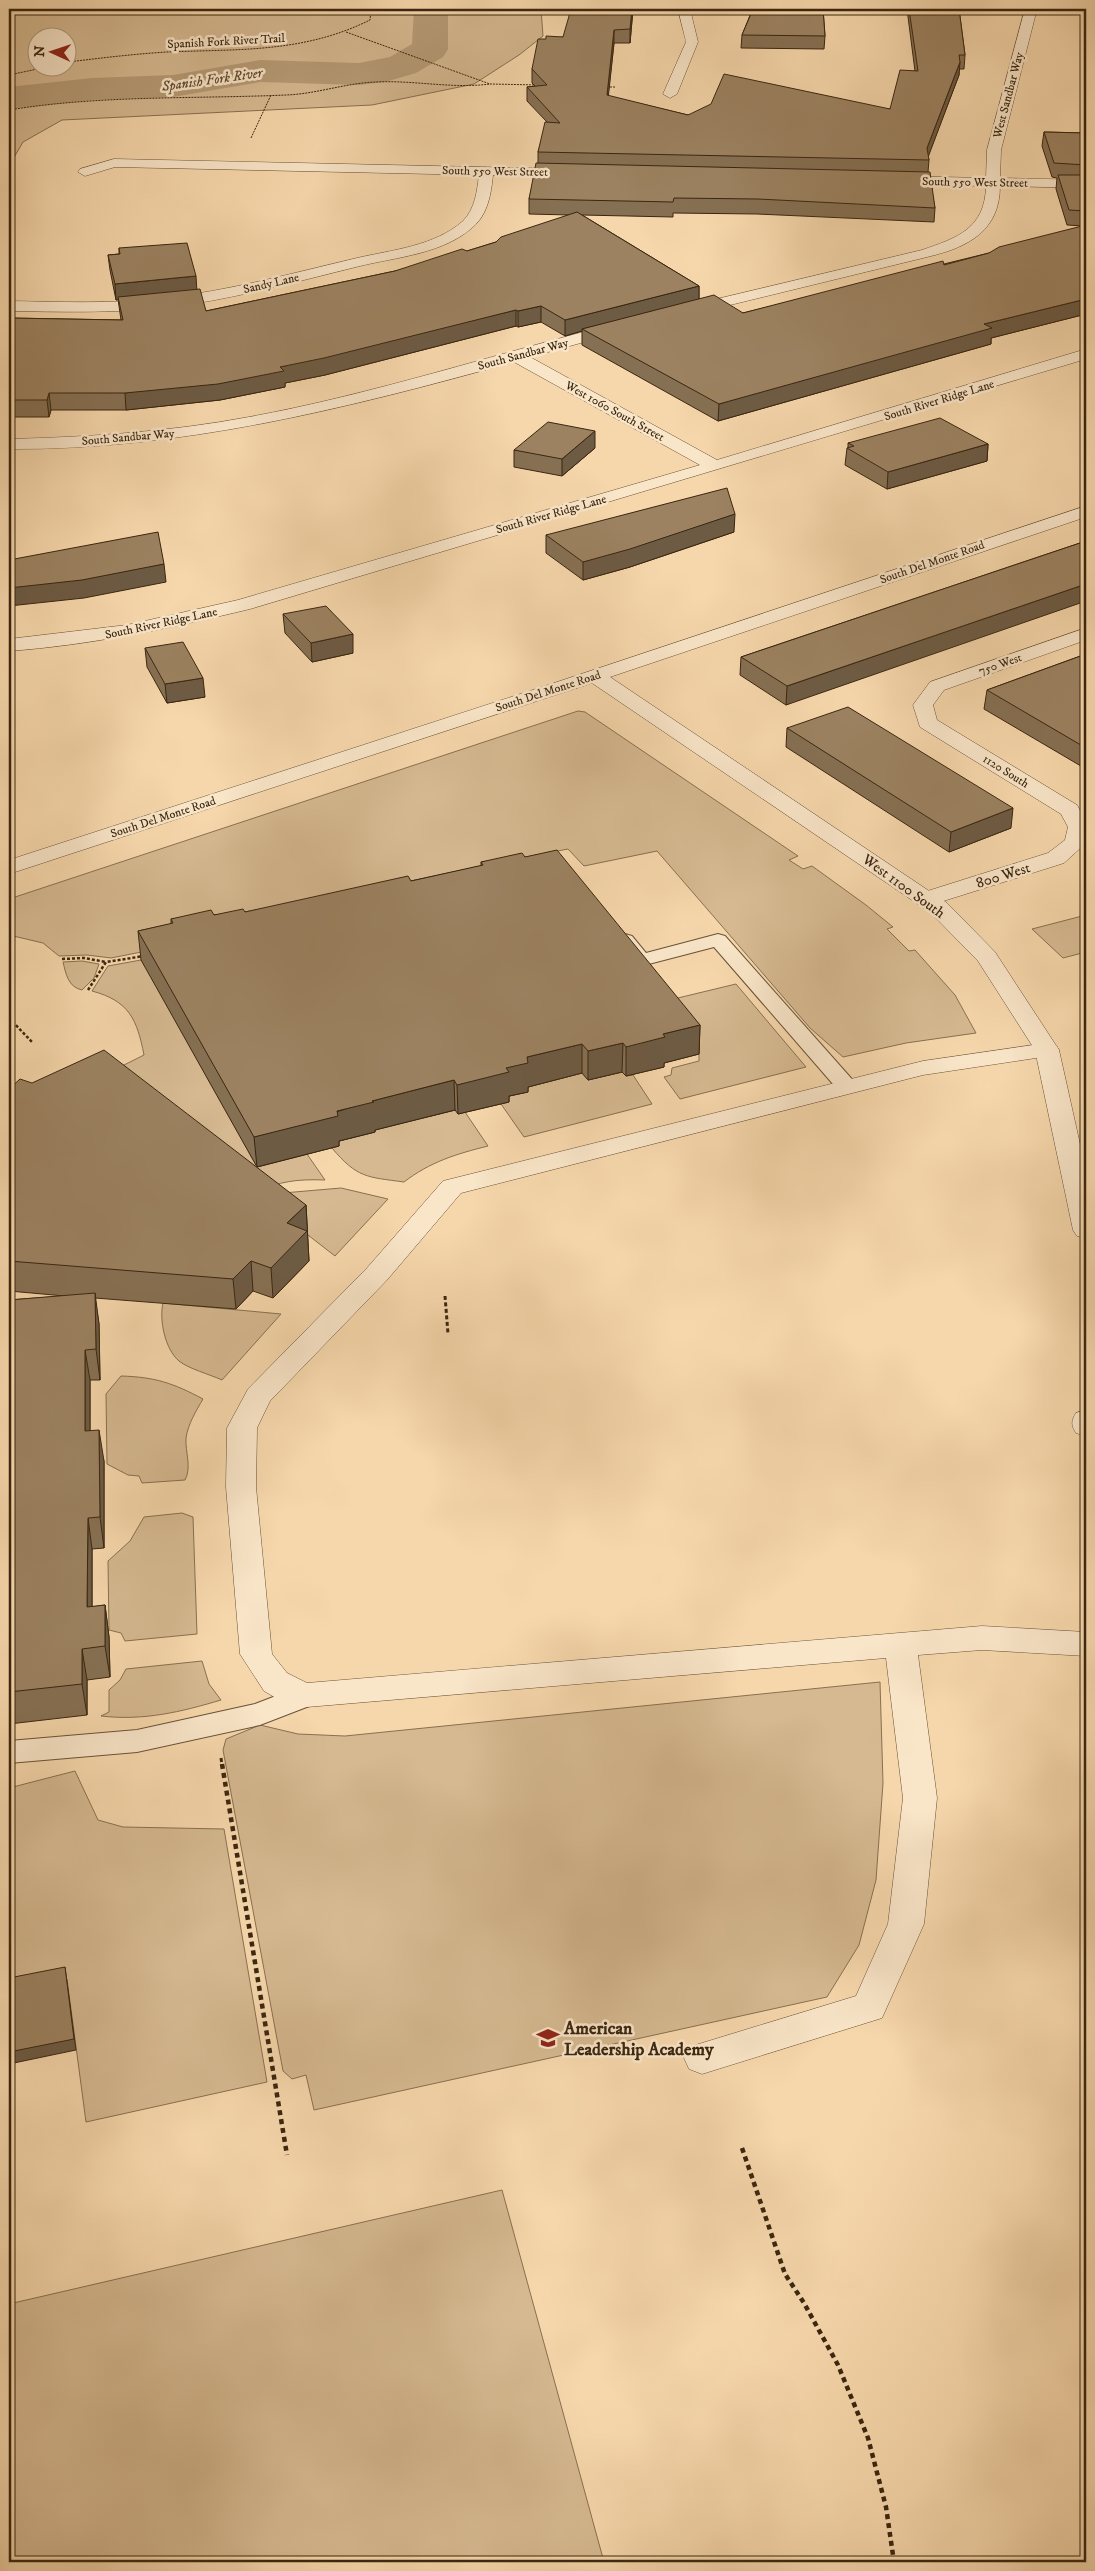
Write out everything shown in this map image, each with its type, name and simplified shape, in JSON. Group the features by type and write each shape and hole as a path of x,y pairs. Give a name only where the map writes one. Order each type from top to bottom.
{"street":[{"path":"670,94 692,42 684,9"},
{"name":"West Sandbar Way","path":"992,182 994,150 1031,9"},
{"name":"South 550 West Street","path":"85,172 114,163 586,173"},
{"name":"Sandy Lane","path":"9,306 138,305 185,300 243,290 418,248 450,236 469,223 483,202 487,171"},
{"name":"South 550 West Street","path":"878,179 1086,184"},
{"path":"670,314 918,255 956,243 977,231 986,216 993,200 992,182"},
{"name":"South Sandbar Way","path":"9,444 103,441 172,434 250,422 331,404 633,324"},
{"name":"South River Ridge Lane","path":"9,645 96,636 232,608 860,425 1086,354"},
{"name":"West 1060 South Street","path":"514,356 715,466"},
{"name":"South Del Monte Road","path":"9,868 594,676 1086,510"},
{"name":"750 West","path":"923,705 937,686 1086,634"},
{"name":"West 1100 South","path":"594,676 939,908 987,957 1047,1050 1086,1230"},
{"name":"1120 South","path":"923,705 927,723 1069,810 1079,827 1075,843"},
{"name":"800 West","path":"926,899 1056,858 1075,843"},
{"path":"1047,1050 923,1068 452,1186 377,1274 258,1396 242,1428 241,1467 256,1654 268,1675 283,1689 307,1695 982,1638 1086,1644"},
{"path":"1086,1420 1086,1426"},
{"path":"702,2058 869,2008 906,1924 920,1798 901,1646"}],"lane":[{"path":"610,922 641,960 718,940 847,1086"},
{"path":"9,1752 137,1741 260,1714 307,1695"}],"path":[{"name":"Spanish Fork River Trail","path":"78,61 153,54 269,50 305,44 345,32 370,20 371,9"},
{"path":"345,32 490,84"},
{"path":"9,75 28,71"},
{"path":"9,72 13,74"},
{"path":"9,110 56,102 290,95 376,82 421,82 468,87 490,84 538,85"},
{"path":"606,87 616,87"},
{"path":"248,143 271,95"},
{"path":"62,959 84,958 106,962 148,955"},
{"path":"88,990 106,962"},
{"path":"9,1018 32,1042"},
{"path":"445,1296 448,1334"},
{"path":"216,1725 287,2155"},
{"path":"742,2148 785,2274 804,2303 838,2365 868,2438 886,2507 894,2562"}],"shaded area":[{"path":"9,9 541,9 543,36 519,55 474,84 372,105 62,120 23,142 9,166"},
{"path":"578,711 585,712 798,856 789,860 803,869 812,866 866,905 893,927 887,929 909,951 915,950 955,995 976,1033 906,1043 843,1057 810,1028 657,851 584,866 568,849 500,862 167,947 111,958 87,955 59,956 43,943 9,935 9,899"},
{"path":"1086,915 1086,952 1063,958 1032,929"},
{"path":"141,960 307,1154 325,1180 289,1182 254,1193 112,1071 144,1055 141,1042 134,1022 123,1006 105,995 92,991 108,966"},
{"path":"82,961 99,964 94,978 82,990 71,983 63,962"},
{"path":"736,984 806,1067 680,1099 664,1077 671,1075 672,1068 699,1061 699,1054 657,1003"},
{"path":"622,1072 626,1076 633,1075 652,1104 524,1137 501,1104 506,1097 527,1092 528,1087 582,1073 588,1080"},
{"path":"455,1110 465,1112 488,1146 444,1160 424,1169 404,1182 372,1177 356,1171 332,1148 339,1141 375,1132 370,1124 431,1116"},
{"path":"341,1188 388,1199 335,1256 264,1201 283,1193"},
{"path":"163,1303 281,1314 222,1380 188,1366 174,1356 164,1334"},
{"path":"121,1376 164,1382 203,1399 187,1433 188,1470 185,1480 142,1483 139,1476 128,1475 107,1464 106,1394"},
{"path":"182,1513 193,1517 197,1634 125,1641 121,1633 109,1630 108,1561 130,1541 144,1517"},
{"path":"202,1661 209,1684 221,1700 147,1716 101,1716 109,1712 109,1690 120,1680 126,1669"},
{"path":"880,1682 883,1783 876,1880 859,1945 827,1997 314,2110 306,2075 292,2079 283,2071 223,1750 226,1739 260,1725 298,1734 345,1736"},
{"path":"75,1771 98,1820 123,1827 224,1829 267,2082 86,2122 67,1979 9,1990 9,1788"},
{"path":"502,2190 604,2562 9,2562 9,2304"}],"building":[{"path":"571,9 632,9 630,29 614,30 607,95 688,115 711,104 724,74 890,109 900,70 918,71 909,9 959,9 965,55 959,55 960,62 927,148 929,160 538,152 545,122 560,123 527,87 547,85 532,69 538,39 546,39 546,36 563,37"},
{"path":"753,9 823,9 825,36 742,35"},
{"path":"1044,132 1086,133 1086,165 1054,163"},
{"path":"536,163 930,172 935,208 758,199 674,198 673,202 529,199"},
{"path":"1058,175 1086,175 1086,211 1069,210"},
{"path":"577,212 699,286 565,320 541,306 516,310 324,358 280,367 284,371 218,384 125,393 49,393 47,400 9,400 9,318 123,320 118,297 200,289 206,311 395,271 462,249 467,251 496,242 501,237"},
{"path":"1086,225 1086,299 984,324 992,328 719,404 582,329 714,295 743,313 943,261 944,265 989,253 999,247"},
{"path":"187,243 196,276 115,284 108,255 120,254 119,248"},
{"path":"940,418 988,444 888,472 847,448 854,446 848,443"},
{"path":"548,422 595,431 562,459 514,450"},
{"path":"727,488 735,514 630,549 583,562 546,535"},
{"path":"158,532 164,564 82,580 9,588 9,560"},
{"path":"1086,541 1086,584 787,686 741,657"},
{"path":"326,606 353,634 311,643 283,614"},
{"path":"183,642 203,678 165,684 145,648"},
{"path":"1086,654 1086,748 987,690"},
{"path":"848,707 1013,808 951,832 787,728"},
{"path":"557,850 700,1025 663,1034 665,1037 626,1047 623,1043 588,1051 582,1044 527,1057 528,1063 506,1068 509,1072 457,1085 454,1080 337,1111 338,1116 254,1137 138,931 173,923 171,919 211,910 214,915 243,909 245,912 408,876 411,881 483,865 481,862 522,853 525,857"},
{"path":"104,1050 306,1205 287,1223 307,1231 271,1268 251,1261 233,1279 9,1261 9,1089 20,1079 32,1083"},
{"path":"95,1293 96,1349 85,1350 85,1431 99,1430 100,1517 88,1518 87,1607 105,1605 105,1646 82,1649 82,1684 9,1692 9,1300"},
{"path":"65,1967 74,2039 9,2052 9,1978"}],"waterway":[{"name":"Spanish Fork River","path":"9,98 92,89 173,86 260,71 359,74 385,71 403,65 430,49 431,9"}],"place":[{"name":"American Leadership Academy","path":"548,2038"}]}
